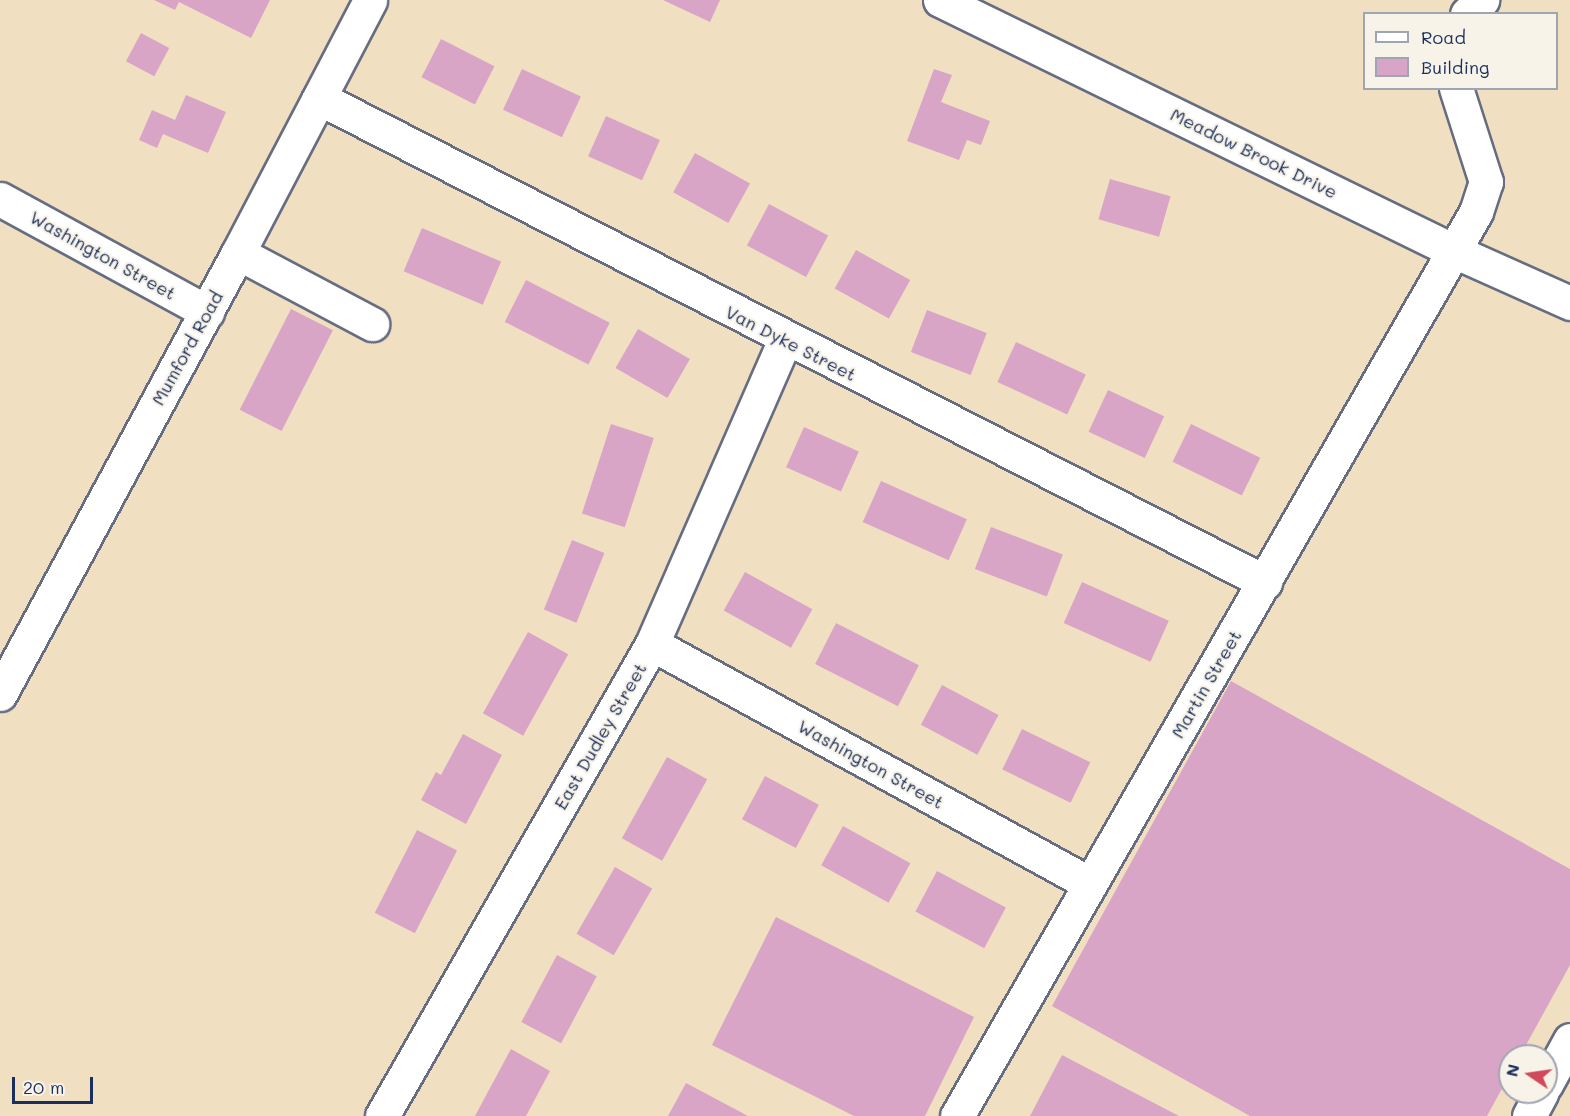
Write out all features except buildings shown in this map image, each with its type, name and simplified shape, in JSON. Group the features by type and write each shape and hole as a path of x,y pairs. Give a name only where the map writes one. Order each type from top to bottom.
{"street":[{"name":"Mumford Road","path":"4,678 207,312 370,0"},
{"path":"1469,12 1482,0"},
{"name":"Meadow Brook Drive","path":"957,4 1456,252 1570,303"},
{"name":"Martin Street","path":"957,1116 1456,252 1486,182 1457,90"},
{"name":"Van Dyke Street","path":"319,98 785,340 1265,582"},
{"name":"Washington Street","path":"0,199 207,312"},
{"path":"238,254 372,324"},
{"name":"East Dudley Street","path":"382,1116 652,645 785,340"},
{"name":"Washington Street","path":"652,645 1090,884"},
{"path":"1558,1062 1570,1040"}]}
